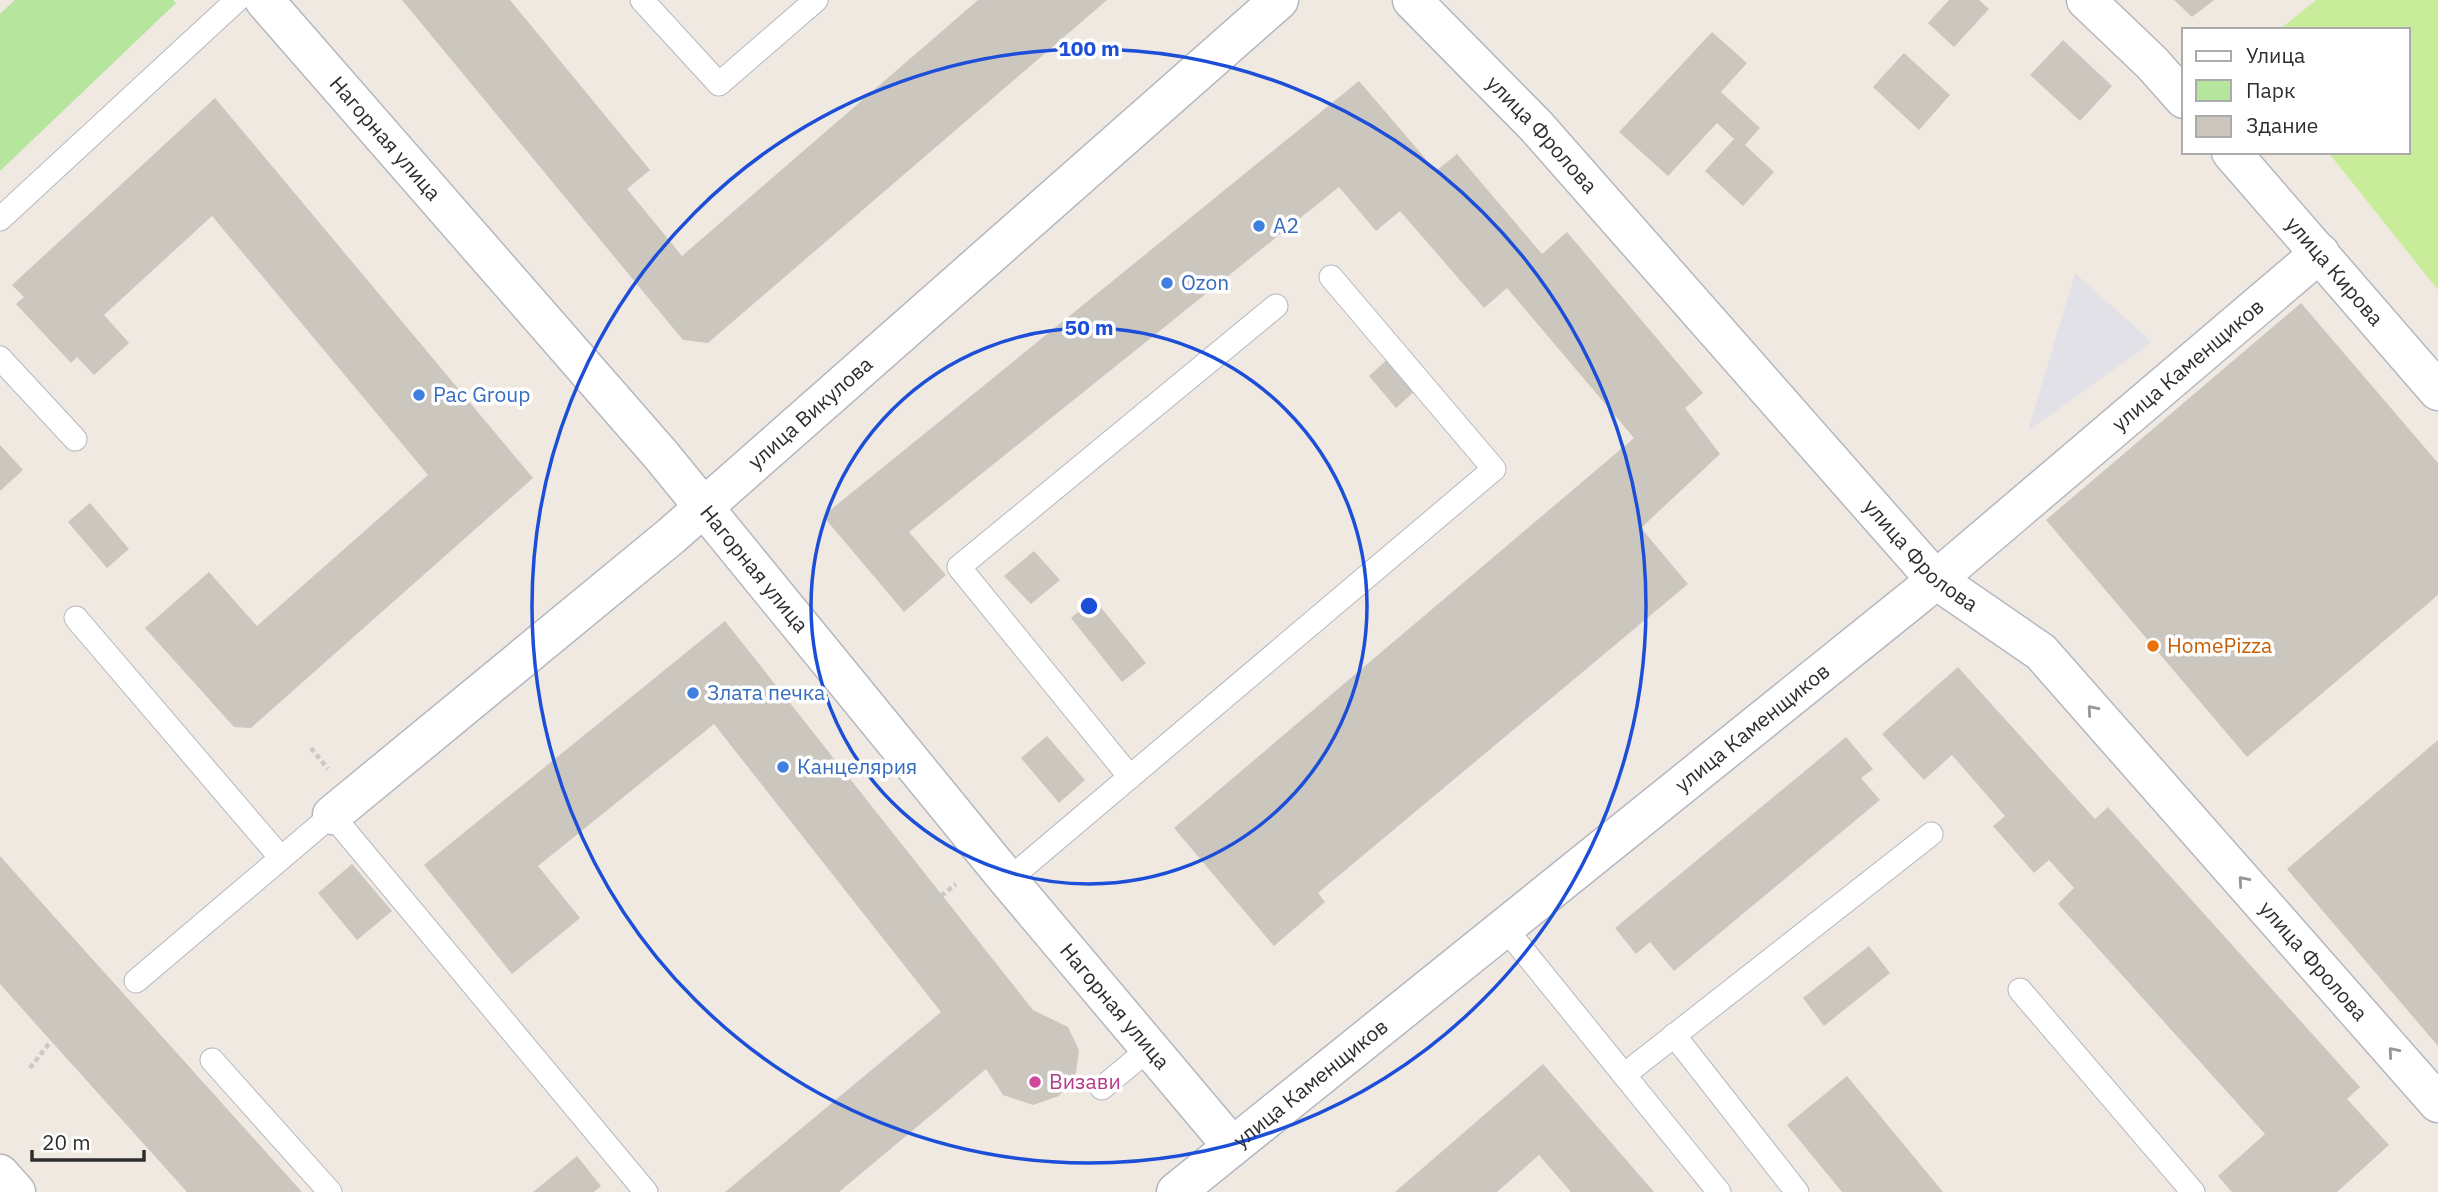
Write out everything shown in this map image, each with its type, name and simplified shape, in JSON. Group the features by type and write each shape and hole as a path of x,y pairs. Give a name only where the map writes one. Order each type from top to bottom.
{"street":[{"name":"Нагорная улица","path":"264,0 704,506 1008,880 1232,1146"},
{"name":"улица Викулова","path":"332,815 704,506 1279,0"},
{"name":"улица Фролова","path":"1412,0 1537,127 1936,579 2041,652 2438,1103"},
{"path":"2086,0 2152,63 2182,97"},
{"name":"улица Кирова","path":"2233,154 2438,391"},
{"name":"улица Каменщиков","path":"1176,1192 1936,579 2320,253"},
{"path":"0,1174 16,1192"}],"lane":[{"path":"0,219 237,0"},
{"path":"642,0 719,84 816,0"},
{"path":"1008,880 1494,469 1331,277"},
{"path":"1130,777 959,567 1276,306"},
{"path":"0,358 75,439"},
{"path":"76,618 281,858"},
{"path":"136,981 332,815 646,1192"},
{"path":"1624,1075 1931,834"},
{"path":"1505,928 1719,1192"},
{"path":"2020,990 2193,1192"},
{"path":"1674,1035 1797,1192"},
{"path":"1102,1088 1150,1048"},
{"path":"212,1060 330,1192"}],"path":[{"path":"941,896 956,884"},
{"path":"30,1068 51,1041"}],"shaded area":[{"path":"2075,273 2152,342 2028,431"}],"green space":[{"path":"15,0 173,0 176,3 0,171 0,14"},
{"path":"2316,0 2438,0 2438,290 2330,154 2410,154 2410,28 2281,28"}],"building":[{"path":"402,0 510,0 650,170 627,189 682,256 978,0 1107,0 708,343 683,340"},
{"path":"1949,0 1979,0 1989,9 1954,47 1928,23"},
{"path":"2174,0 2214,0 2192,17"},
{"path":"1712,32 1747,63 1721,92 1760,128 1745,145 1774,172 1743,206 1705,171 1734,139 1717,123 1668,176 1619,132"},
{"path":"2063,40 2112,86 2080,121 2030,75"},
{"path":"1904,53 1950,95 1919,130 1873,87"},
{"path":"1359,81 1436,171 1457,154 1542,254 1567,232 1703,393 1685,408 1720,454 1641,528 1688,584 1318,893 1325,902 1274,946 1174,828 1634,438 1507,288 1484,308 1400,211 1376,231 1339,187 909,532 946,575 904,612 823,516"},
{"path":"215,98 533,478 251,728 234,727 145,628 209,572 257,626 428,475 212,216 104,315 129,343 94,375 77,357 71,363 16,304 24,297 12,285"},
{"path":"2301,303 2438,463 2438,595 2247,757 2046,520"},
{"path":"1391,356 1418,388 1396,408 1369,376"},
{"path":"0,445 23,470 0,491"},
{"path":"90,503 129,549 107,568 68,522"},
{"path":"1034,551 1060,580 1031,604 1004,576"},
{"path":"1094,599 1146,663 1122,682 1071,618"},
{"path":"725,621 1033,1010 1068,1027 1079,1050 1076,1073 1059,1096 1033,1105 1003,1095 986,1069 839,1192 725,1192 941,1012 714,724 538,866 580,918 512,974 424,865"},
{"path":"1958,667 2095,819 2108,807 2360,1087 2347,1099 2389,1145 2337,1192 2232,1192 2218,1176 2265,1134 2058,904 2074,888 2049,860 2034,873 1993,826 2005,816 1952,755 1924,780 1882,734"},
{"path":"1047,736 1085,780 1059,803 1021,758"},
{"path":"1846,737 1873,769 1861,778 1880,800 1674,971 1650,942 1636,954 1615,928"},
{"path":"2438,740 2438,1046 2287,869"},
{"path":"0,856 302,1192 187,1192 51,1041 0,984"},
{"path":"352,864 392,911 357,940 318,893"},
{"path":"1869,946 1890,973 1824,1026 1803,998"},
{"path":"1543,1064 1654,1192 1571,1192 1539,1155 1497,1192 1395,1192"},
{"path":"1847,1076 1943,1192 1842,1192 1787,1125"},
{"path":"577,1156 601,1186 594,1192 533,1192"}],"place":[{"name":"А2","path":"1259,226"},
{"name":"Ozon","path":"1167,283"},
{"name":"Pac Group","path":"419,395"},
{"name":"HomePizza","path":"2153,646"},
{"name":"Злата печка","path":"693,693"},
{"name":"Канцелярия","path":"783,767"},
{"name":"Визави","path":"1035,1082"}]}
